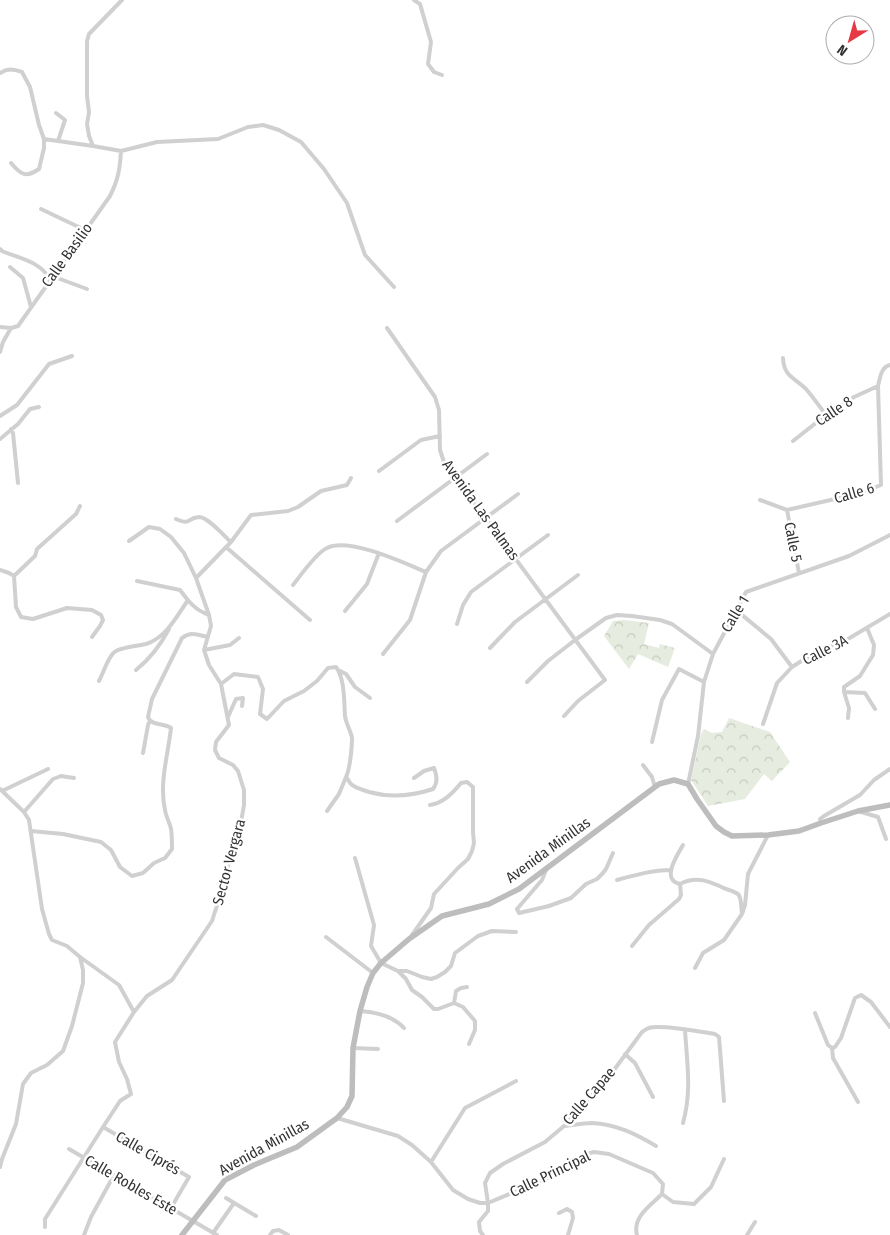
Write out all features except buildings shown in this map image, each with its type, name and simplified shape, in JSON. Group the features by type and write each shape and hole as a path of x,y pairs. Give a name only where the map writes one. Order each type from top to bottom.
{"street":[{"path":"93,146 87,124 89,112 87,96 87,41 89,34 122,0"},
{"path":"414,0 420,4 431,42 428,64 434,72 442,75"},
{"path":"0,73 13,69 22,72 30,88 44,139 39,169 32,174 24,174 18,171 11,163"},
{"path":"56,113 65,120 58,141"},
{"path":"44,139 121,151 157,142 218,139 248,126 263,124 279,130 301,142 324,169 347,203 365,255 394,287"},
{"name":"Calle Basilio","path":"0,352 11,328 18,326 110,196 117,184 121,151"},
{"path":"40,209 86,230"},
{"path":"0,248 2,252 38,265 51,278 87,288"},
{"path":"10,267 23,278 31,308"},
{"path":"0,327 11,328"},
{"name":"Avenida Las Palmas","path":"387,328 435,396 439,410 440,450 444,462 605,680 578,701 564,716"},
{"path":"0,416 17,406 49,364 72,356"},
{"path":"783,358 783,367 787,373 806,389 826,415"},
{"path":"878,386 882,370 887,365 890,365"},
{"name":"Calle 8","path":"793,441 826,415 854,397 878,386"},
{"name":"Calle 6","path":"787,510 861,493 881,485 878,386"},
{"path":"0,439 25,417 30,409 38,407"},
{"path":"11,429 18,484"},
{"path":"379,471 421,440 440,436"},
{"path":"397,521 487,454"},
{"path":"196,578 231,542 251,515 288,511 298,507 321,491 347,486 351,478"},
{"path":"383,654 410,620 426,572 441,551 518,494"},
{"path":"760,500 787,510"},
{"path":"14,576 35,556 37,549 76,514 80,506"},
{"name":"Calle 5","path":"787,510 799,573"},
{"path":"176,519 187,522 198,517 202,518 231,542"},
{"path":"129,541 149,527 160,529 171,537 184,553 196,578 209,615 211,626 204,650 209,665 221,684 228,717"},
{"path":"457,624 463,605 471,592 548,535"},
{"name":"Calle 1","path":"688,784 698,736 704,682 713,654 746,592 849,556 890,535"},
{"path":"293,585 319,554 327,547 337,546 360,548 380,553 426,572"},
{"path":"226,547 310,620"},
{"path":"345,610 367,584 380,553"},
{"path":"0,570 9,572 14,576 16,606 21,617 33,619 67,608 92,610 101,615 103,620 92,637"},
{"path":"490,648 515,622 578,575"},
{"path":"137,581 180,590 192,606 209,615"},
{"path":"136,670 160,646 188,600"},
{"path":"736,610 771,639 792,667"},
{"name":"Calle 3A","path":"763,724 777,682 792,667 814,653 848,639 890,614"},
{"path":"527,682 548,660 606,618 617,615 660,620 672,624 713,654"},
{"path":"99,681 111,656 116,651 148,644 170,627"},
{"path":"848,718 849,708 844,687 860,676 874,655 874,645 867,628"},
{"path":"143,752 150,721 148,717 152,699 182,638 187,634 193,633 208,637"},
{"path":"204,650 230,645 239,638"},
{"path":"221,684 234,674 258,677 263,688 260,714 267,719 284,701 304,692 328,668 336,667 346,674 355,687 370,698"},
{"path":"652,742 662,700 679,669 704,682"},
{"path":"327,811 340,794 346,777 352,738 346,718 344,692 338,670"},
{"path":"844,692 865,693 875,709"},
{"path":"228,717 236,699 243,698 242,706"},
{"name":"Sector Vergara","path":"103,1127 120,1101 130,1094 127,1079 119,1062 115,1042 134,1012 147,996 172,980 212,921 219,902 231,850 240,828 244,805 244,790 238,771 233,765 219,758 215,750 216,742 229,725 228,717"},
{"path":"31,831 63,834 101,842 111,850 120,866 132,876 143,873 154,863 165,858 172,849 171,829 165,811 163,780 170,728 167,725 150,721"},
{"path":"643,765 652,777 655,787"},
{"path":"346,777 352,785 383,796 422,793 433,789 436,782 434,768 424,770 414,778"},
{"path":"48,769 1,790 24,812 29,820 42,908 49,934 52,940 67,946 118,985 134,1012"},
{"path":"821,823 820,819 860,795 874,780 890,769"},
{"path":"24,812 53,779 61,776 74,778"},
{"name":"Avenida Minillas","path":"182,1235 226,1180 254,1165 297,1147 337,1118 347,1107 352,1096 353,1048 364,993 373,973 381,963 409,939 442,916 489,904 519,889 659,784 674,780 688,784"},
{"path":"409,939 431,908 434,894 468,859 474,843 473,787 467,782 461,784 443,801 430,805"},
{"path":"688,784 716,826 732,836 768,835 799,831 858,811 890,805"},
{"path":"858,811 878,818 886,839"},
{"path":"695,968 703,953 724,940 742,914 748,874 768,835"},
{"path":"683,844 672,870 671,878 675,883 680,884 696,879 708,880 738,894 742,914"},
{"path":"547,868 542,880 517,909 519,913 549,906 571,898 586,884 597,879 603,873 613,852"},
{"path":"355,858 374,925 371,946 381,963 398,971 406,979 412,990 422,996 434,1009 454,1003 463,1007 475,1021 469,1044"},
{"path":"617,880 642,873 672,870"},
{"path":"632,946 649,925 679,899 681,895 680,884"},
{"path":"398,971 407,971 431,979 445,972 451,966 455,953 478,936 492,931 516,932"},
{"path":"326,937 373,973"},
{"path":"0,1167 16,1124 23,1084 31,1073 47,1065 63,1051 72,1026 83,983 80,956"},
{"path":"454,1003 456,991 468,987"},
{"path":"832,1048 835,1047 841,1038 855,998 861,995 871,1002 890,1027"},
{"path":"360,1011 372,1012 398,1021 404,1028"},
{"path":"815,1013 828,1045 832,1048 833,1058 858,1102"},
{"name":"Calle Capae","path":"488,1203 485,1183 490,1173 545,1142 564,1126 611,1074 642,1032 648,1028 656,1026 715,1034 719,1037 724,1101"},
{"path":"682,1123 686,1110 689,1083 684,1030"},
{"path":"353,1048 378,1049"},
{"path":"625,1054 635,1064 653,1097"},
{"path":"431,1162 465,1108 516,1081"},
{"path":"337,1118 398,1136 412,1145 431,1162 453,1190 468,1199 480,1203 488,1203 488,1211 479,1222 480,1231 483,1235"},
{"path":"564,1126 591,1123 610,1125 634,1133 656,1146"},
{"path":"45,1227 45,1219 103,1127"},
{"name":"Calle Ciprés","path":"103,1127 188,1177 171,1208"},
{"name":"Calle Robles Este","path":"69,1149 215,1234"},
{"name":"Calle Principal","path":"488,1203 557,1174 582,1155 594,1152 609,1154 653,1173 662,1184 662,1194"},
{"path":"637,1235 635,1228 640,1215 662,1194 673,1202 694,1204 711,1187 724,1159"},
{"path":"84,1235 91,1217 114,1176"},
{"path":"226,1198 256,1216"},
{"path":"215,1234 234,1203"},
{"path":"559,1213 567,1209 572,1212 573,1218 568,1235"},
{"path":"747,1235 755,1222"},
{"path":"270,1235 273,1231 279,1230 288,1235"}],"green space":[{"path":"624,620 649,623 644,644 659,648 660,644 675,648 668,667 638,654 629,669 604,636 613,621"},
{"path":"729,718 770,732 790,762 772,781 764,774 745,799 708,806 691,780 701,734 704,729 712,733 722,732"}]}
